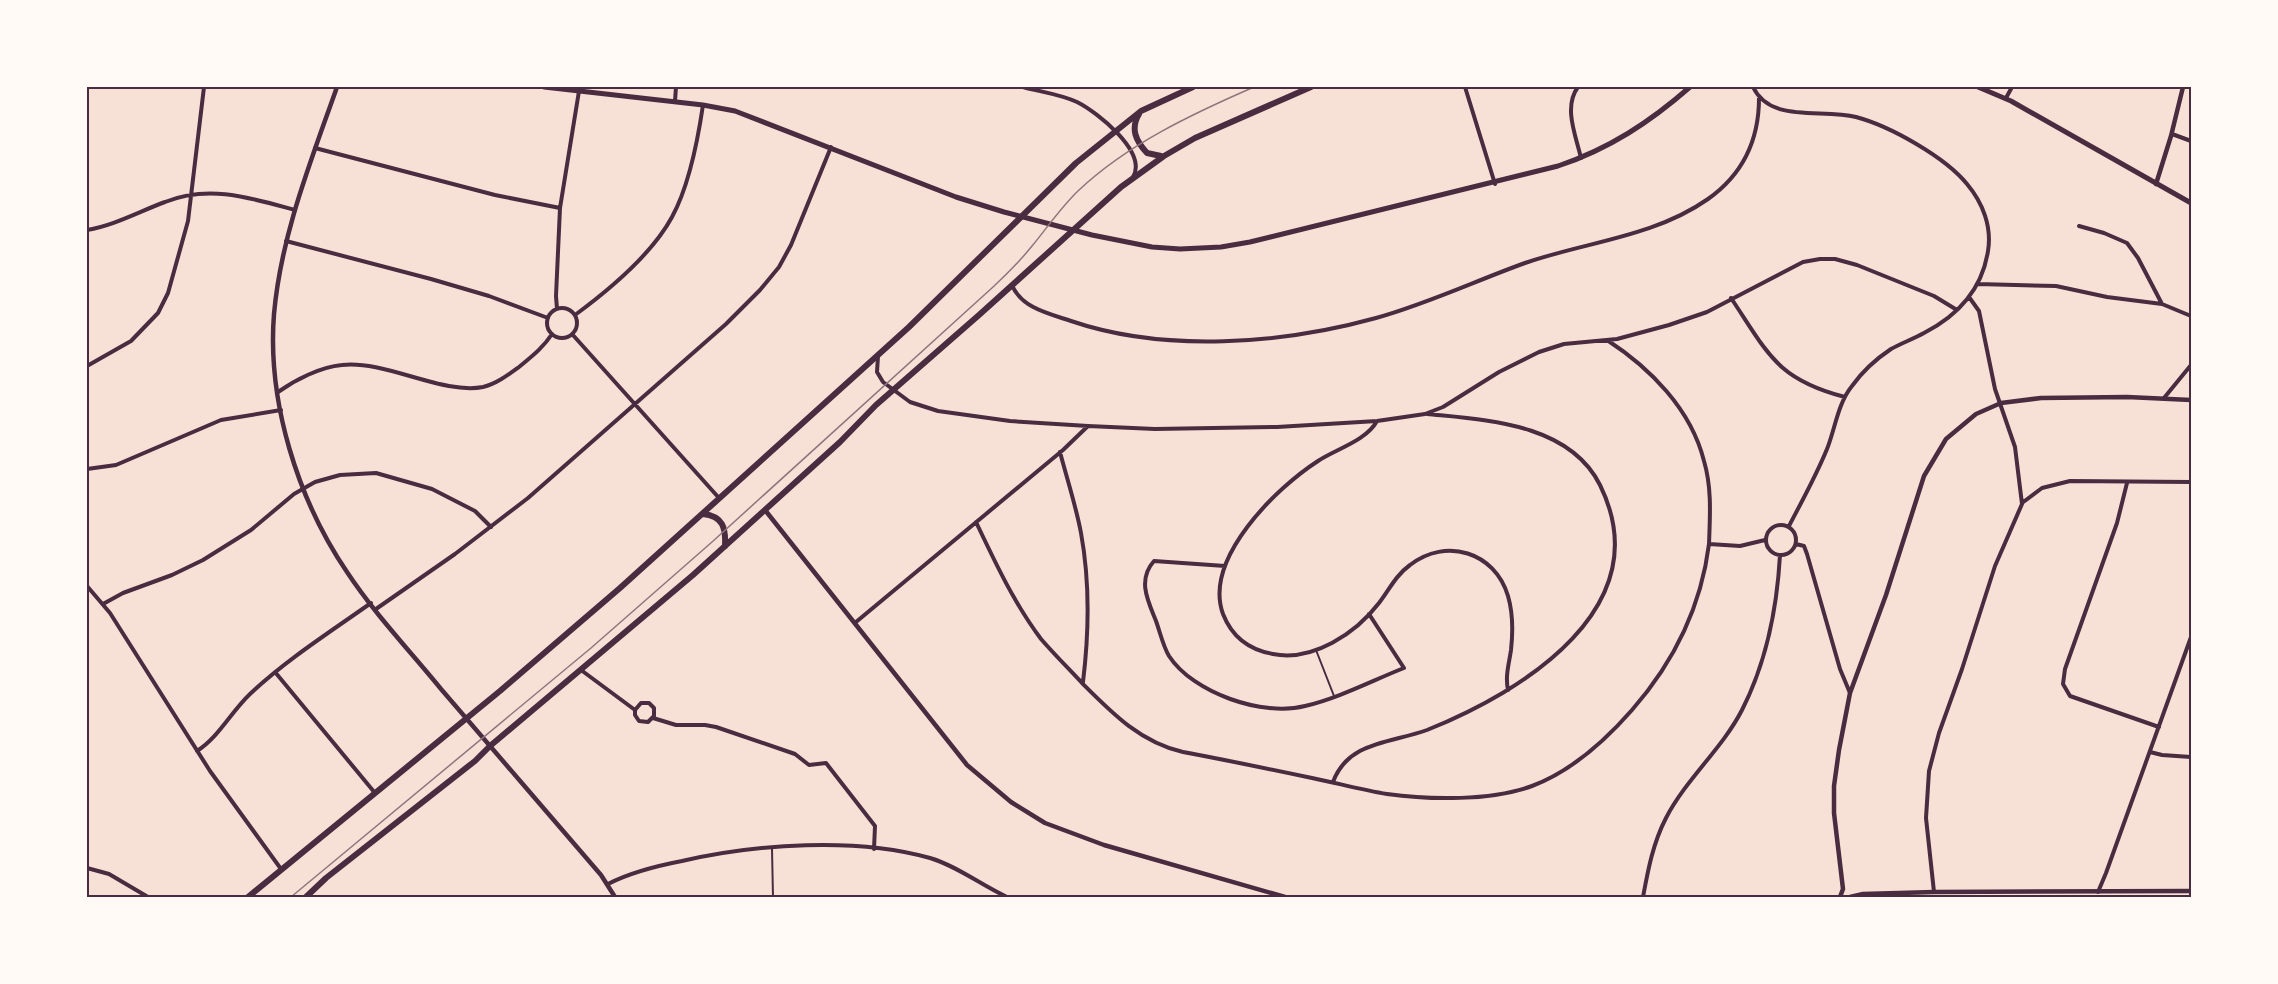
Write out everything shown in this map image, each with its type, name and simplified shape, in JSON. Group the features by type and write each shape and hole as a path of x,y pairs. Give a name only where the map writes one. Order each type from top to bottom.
{"main road":[{"path":"544,87 675,101 747,114 956,197 1073,230 1152,247 1180,249 1221,247 1250,242 1495,183 1581,158 1628,135 1670,105 1690,87"},
{"path":"248,897 597,608 720,499 963,275 1062,175 1141,111 1193,87"},
{"path":"306,897 475,761 725,546 893,390 1132,179 1164,156 1212,130 1311,87"},
{"path":"1978,87 2006,98 2191,203"},
{"path":"1141,111 1134,128 1136,138 1147,153 1164,156"},
{"path":"702,514 712,516 721,522 725,530 725,546"}],"street":[{"path":"87,366 131,341 158,313 168,293 188,221 204,87"},
{"path":"337,87 285,241 273,326 274,356 281,410 289,446 303,488 331,546 349,575 466,718 608,885 615,897"},
{"path":"675,101 676,87"},
{"path":"1023,87 1075,101 1095,114 1114,131 1134,156 1137,165 1132,179"},
{"path":"1465,87 1495,183"},
{"path":"1578,87 1571,100 1572,123 1581,158"},
{"path":"1753,87 1759,98 1772,106 1789,111 1842,114 1868,121 1900,135 1952,170 1975,195 1988,225 1989,249 1978,284 1969,297 1936,327 1878,358 1854,383 1845,397 1821,464 1789,526"},
{"path":"2006,98 2012,87"},
{"path":"2156,184 2172,134 2183,87"},
{"path":"557,309 560,208 579,91"},
{"path":"1012,285 1018,297 1029,305 1081,325 1127,335 1180,340 1241,341 1311,332 1376,318 1449,294 1525,263 1628,235 1661,223 1708,199 1728,182 1741,166 1755,132 1759,98"},
{"path":"574,315 643,255 667,226 682,193 703,105"},
{"path":"2172,134 2191,141"},
{"path":"376,609 491,527 548,482 726,324 779,267 791,246 831,147"},
{"path":"315,148 495,195 560,208"},
{"path":"87,230 107,226 167,201 192,194 224,193 295,210"},
{"path":"2079,226 2127,243 2138,258 2162,303"},
{"path":"285,241 431,279 489,296 548,318"},
{"path":"878,355 879,376 893,390 918,405 939,411 1010,422 1217,429 1377,421 1425,414 1539,352 1558,345 1639,334 1689,318 1803,262 1835,259 1857,265 1934,296 1957,310"},
{"path":"1978,284 2056,286 2162,303 2191,316"},
{"path":"1969,297 1979,311 1990,367 2015,447 2022,504"},
{"path":"1731,298 1765,349 1781,368 1799,381 1845,397"},
{"path":"557,309 567,309 574,315 577,325 572,334 563,338 552,334 547,327 548,318 557,309"},
{"path":"278,392 289,384 321,370 342,365 375,367 461,387 483,387 522,365 543,346 552,334"},
{"path":"572,334 720,499"},
{"path":"976,522 1007,585 1037,633 1082,683 1126,725 1165,747 1396,795 1470,797 1525,788 1568,769 1591,751 1626,717 1669,661 1684,634 1698,598 1709,544 1710,504 1707,476 1703,457 1690,425 1657,381 1607,340"},
{"path":"2164,398 2191,365"},
{"path":"1840,897 1842,885 1834,813 1834,786 1850,693 1886,595 1924,476 1946,439 1976,414 2001,403 2041,398 2191,400"},
{"path":"87,469 116,465 221,420 281,410"},
{"path":"1333,782 1345,762 1359,750 1428,729 1508,690 1557,653 1587,622 1598,608 1608,586 1613,565 1614,533 1609,507 1599,483 1587,465 1573,452 1552,439 1502,424 1425,414"},
{"path":"1377,421 1365,435 1313,464 1276,495 1238,541 1224,566 1220,588 1220,602 1226,620 1238,638 1251,647 1275,655 1316,650 1347,634 1369,614 1399,575 1418,560 1439,552 1455,550 1468,553 1479,557 1497,573 1509,601 1512,632 1506,679 1508,690"},
{"path":"856,622 1088,426"},
{"path":"1060,452 1078,517 1085,560 1087,633 1082,683"},
{"path":"103,604 123,592 180,571 217,552 251,530 285,500 303,488 327,478 352,473 387,475 432,489 476,511 491,527"},
{"path":"1934,892 1926,818 1929,771 1939,733 1995,566 2022,504 2042,488 2070,481 2191,482"},
{"path":"2127,483 2117,523 2068,658 2063,684 2070,696 2159,727"},
{"path":"765,510 967,765 997,791 1045,823 1104,845 1285,897"},
{"path":"1784,524 1789,526 1795,534 1796,544 1790,552 1780,555 1771,552 1765,540 1767,533 1774,526 1784,524"},
{"path":"1709,544 1738,547 1765,540"},
{"path":"1796,544 1804,546 1807,554 1840,669 1850,693"},
{"path":"1643,897 1650,860 1666,817 1731,729 1756,679 1765,654 1775,610 1780,555"},
{"path":"1224,566 1154,561 1144,580 1153,614 1169,655 1194,679 1238,702 1272,709 1303,707 1404,668 1369,614"},
{"path":"87,586 103,604 197,751 282,870"},
{"path":"197,751 207,743 241,703 276,672 371,603"},
{"path":"2094,897 2104,880 2191,638"},
{"path":"580,669 635,710 636,717 641,722 648,722 653,718 654,708 649,703 641,703 635,710"},
{"path":"276,672 375,793"},
{"path":"653,718 676,724 711,726 795,754 809,765 826,763 874,826 874,849"},
{"path":"2150,752 2191,757"},
{"path":"608,885 625,876 720,853 772,847 820,845 874,849 933,859 1007,897"},
{"path":"87,868 109,874 148,897"},
{"path":"1850,897 1863,894 1934,892 2191,891"}],"lane":[{"path":"1316,650 1334,696"},
{"path":"772,847 773,897"}],"tram line":[{"path":"291,897 591,648 712,542 998,282 1023,257 1060,210 1098,173 1162,131 1254,87"}]}
